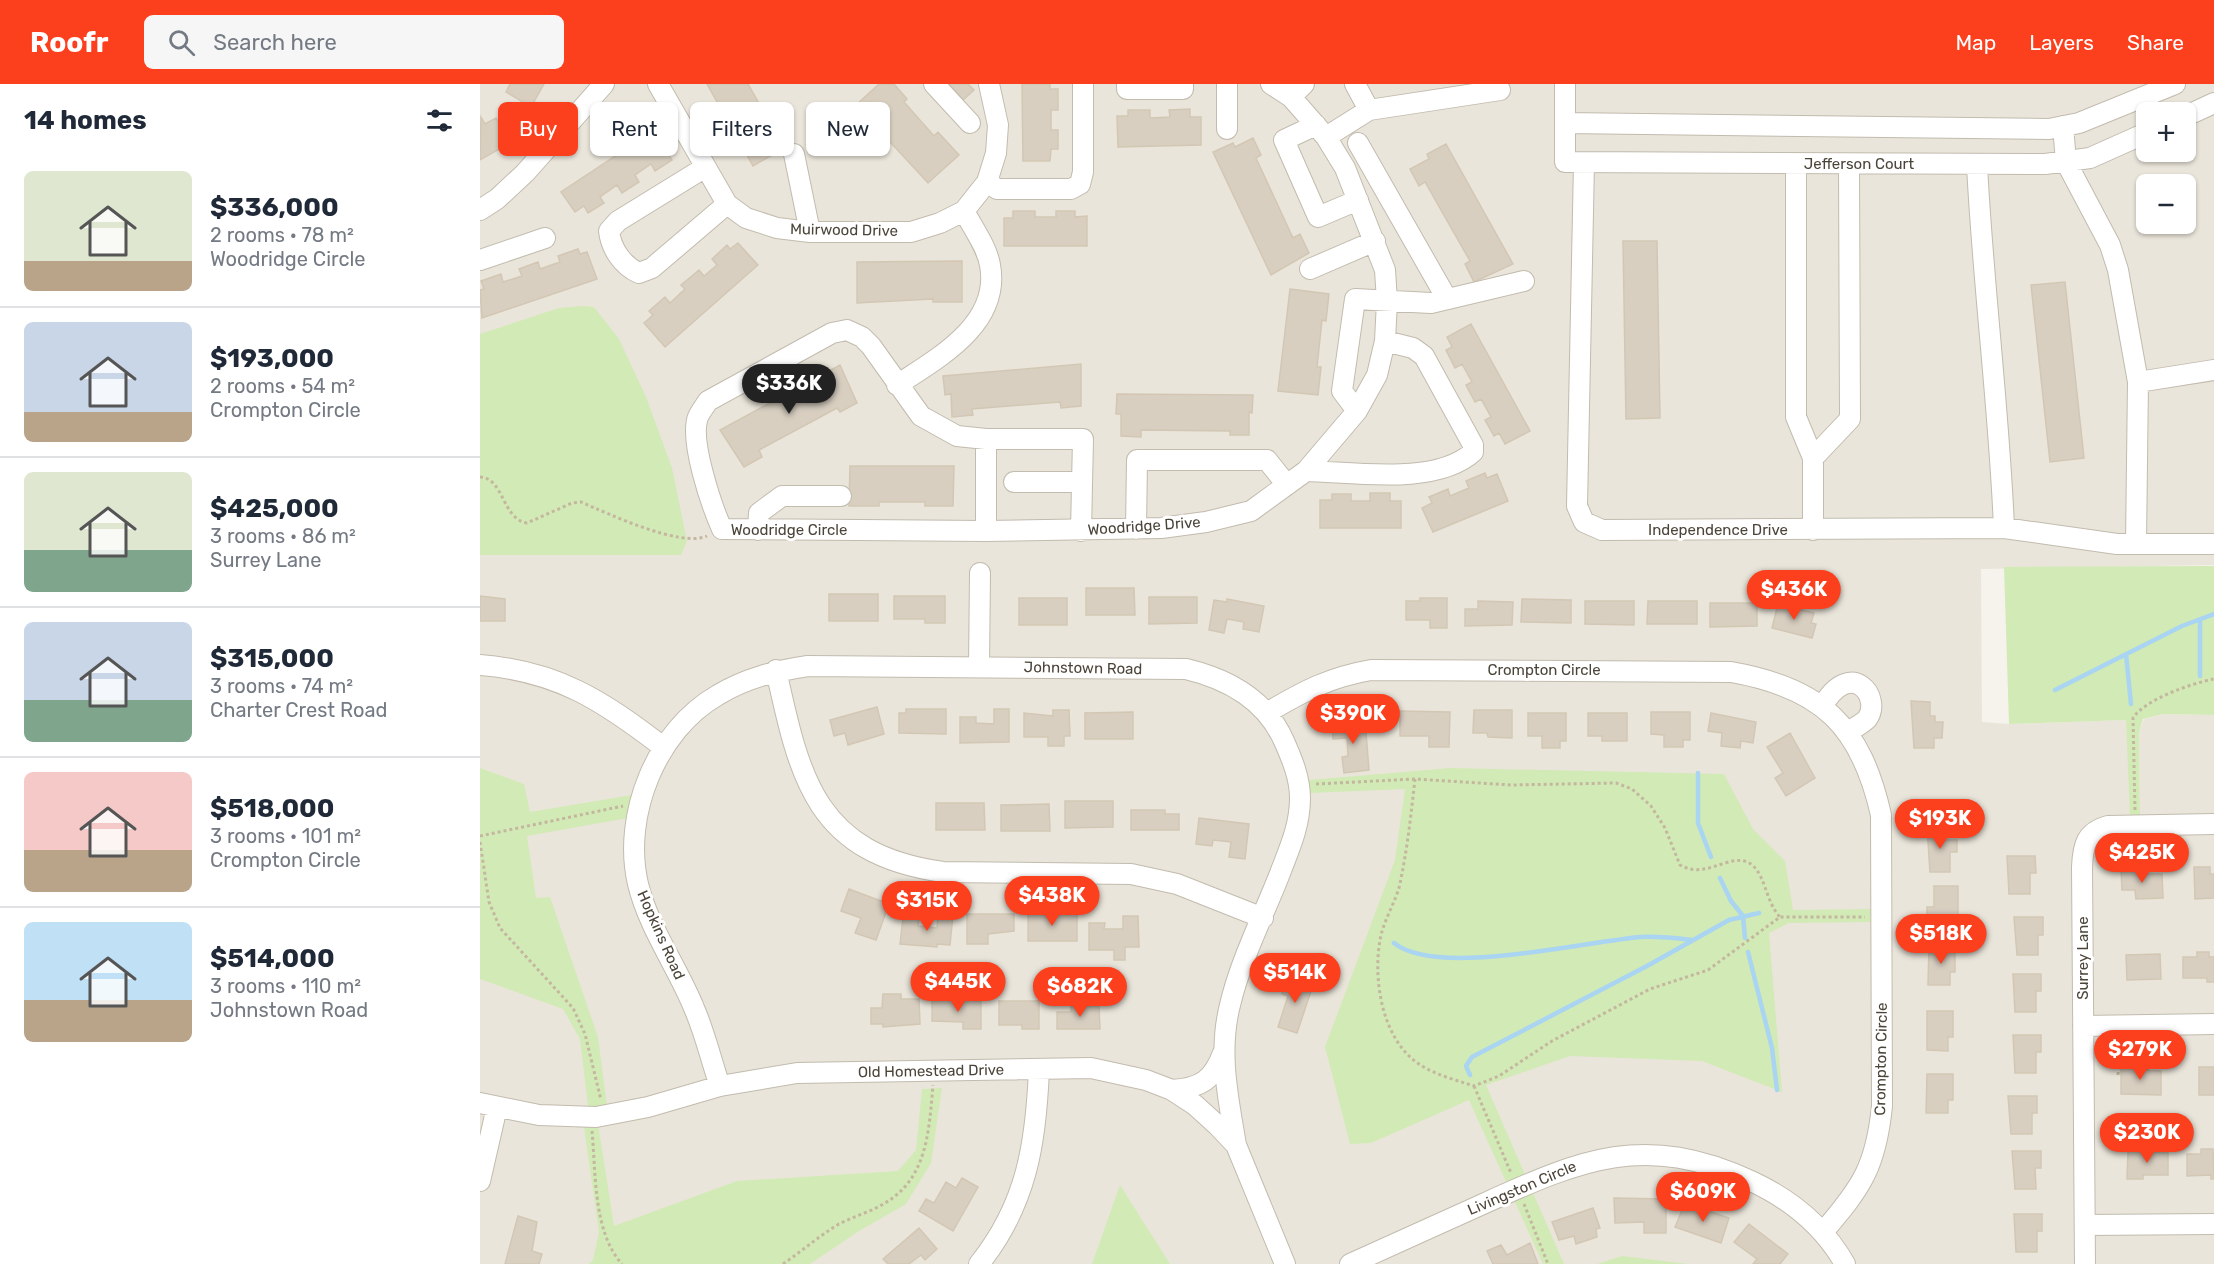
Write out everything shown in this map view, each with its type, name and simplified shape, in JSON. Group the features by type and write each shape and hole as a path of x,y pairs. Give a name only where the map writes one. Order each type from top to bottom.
{"street":[{"path":"480,210 497,200 525,173 604,84"},
{"name":"Muirwood Drive","path":"657,84 727,204 746,218 777,228 810,232 911,232 940,223 964,211 987,182 996,153 998,125 989,84"},
{"path":"934,84 970,123"},
{"path":"987,182 998,189 1071,189 1080,184 1083,172 1083,84"},
{"path":"1127,84 1127,89 1183,89 1183,84"},
{"path":"1227,84 1227,129"},
{"name":"Woodridge Drive","path":"986,531 1136,529 1206,522 1251,511 1306,471 1357,411 1377,375 1385,341 1387,301 1385,270 1345,168 1297,91 1271,84"},
{"path":"1355,84 1368,110"},
{"name":"Independence Drive","path":"1565,84 1565,123 1575,162 1578,506 1584,522 1602,530 2004,528 2099,542 2214,544"},
{"path":"1565,123 2049,129 2079,123 2175,84"},
{"path":"1358,200 1318,218 1284,140 1321,131 1368,110 1500,90"},
{"path":"2196,113 2213,107"},
{"path":"2063,126 2066,162 2110,245 2116,262 2138,382 2136,544"},
{"name":"Jefferson Court","path":"1575,162 1977,165 2066,162 2090,158 2136,138"},
{"path":"1345,168 1362,149 1447,299"},
{"path":"794,154 810,232"},
{"path":"1796,164 1796,417 1813,458 1813,530"},
{"path":"1813,458 1850,419 1849,164"},
{"path":"1977,165 1980,238 2001,453 2004,528"},
{"path":"704,168 618,221 609,231 611,243 628,268 639,273 652,268 727,204"},
{"path":"897,385 926,366 969,331 981,319 987,304 991,285 990,264 964,211"},
{"path":"480,260 545,238"},
{"path":"1310,269 1375,241"},
{"path":"1357,411 1342,391 1355,298 1431,303 1524,281"},
{"name":"Woodridge Circle","path":"986,531 722,529 710,504 696,436 697,418 708,401 832,333 847,330 862,337 871,346 921,416 957,436 986,439 1083,439 1082,482"},
{"path":"1306,471 1405,473 1445,470 1473,452 1473,445 1424,356 1413,348 1385,341"},
{"path":"2138,382 2214,370"},
{"path":"986,439 986,531"},
{"path":"1136,529 1137,460 1267,460 1287,485"},
{"path":"1014,482 1082,482 1082,531"},
{"path":"758,530 759,513 782,496 841,496"},
{"path":"979,667 980,573"},
{"path":"480,665 510,668 575,688 663,747"},
{"name":"Johnstown Road","path":"663,747 690,717 715,696 743,681 776,670 808,666 1186,669 1216,676 1235,687 1268,712 1281,733 1299,784 1299,817 1296,833 1236,984 1225,1028 1223,1053 1236,1145"},
{"path":"776,670 793,749 812,795 847,834 888,860 913,868 943,872 1131,874 1155,877 1263,918"},
{"name":"Crompton Circle","path":"1268,712 1311,687 1340,675 1371,670 1731,672 1760,677 1787,687 1822,707 1848,732 1862,753 1873,777 1881,815 1882,1106 1879,1135 1865,1179 1823,1232"},
{"path":"1822,707 1832,689 1840,684 1857,684 1864,688 1872,704 1870,713 1866,720 1848,732"},
{"name":"Hopkins Road","path":"663,747 640,804 634,839 639,887 663,947 694,1008 720,1086"},
{"path":"2135,824 2214,824"},
{"name":"Surrey Lane","path":"2085,1264 2082,850 2090,835 2108,826 2135,824"},
{"path":"2083,1026 2214,1024"},
{"path":"1172,1090 1190,1089 1204,1082 1216,1071 1223,1053"},
{"name":"Old Homestead Drive","path":"488,1105 539,1115 596,1117 648,1107 720,1086 797,1073 1091,1068 1146,1080 1172,1090 1195,1105 1236,1145 1285,1264"},
{"path":"979,1264 1007,1223 1025,1180 1037,1125 1039,1070"},
{"path":"480,1181 488,1105"},
{"name":"Livingston Circle","path":"1350,1264 1554,1173 1586,1162 1626,1155 1659,1155 1716,1165 1769,1189 1794,1206 1823,1232 1845,1264"},
{"path":"2085,1225 2214,1224"}],"path":[{"path":"480,477 490,481 507,509 521,522 527,523 578,502 667,534 697,541 722,529"},
{"path":"2135,824 2133,718 2158,699 2191,684 2214,679"},
{"path":"1415,779 1402,870 1379,943 1378,976 1386,1014 1399,1044 1419,1065 1474,1086 1492,1080 1552,1041 1618,1005 1650,989 1708,969 1780,917 1881,918"},
{"path":"1299,784 1415,779 1477,784 1605,782 1624,785 1642,797 1658,817 1680,865 1695,871 1736,859 1752,864 1758,870 1772,909 1780,917"},
{"path":"480,836 640,804"},
{"path":"480,842 489,902 500,928 573,1008 585,1034 602,1105 591,1127 602,1230 614,1255 622,1264"},
{"path":"2147,1070 2148,1025"},
{"path":"2118,1075 2119,1062 2147,1062"},
{"path":"783,1264 837,1226 886,1203 904,1190 915,1175 923,1154 934,1071"}],"shaded area":[{"path":"480,84 2214,84 2214,565 1981,569 1982,722 2009,724 2126,720 2140,816 2139,733 2144,719 2163,714 2214,715 2214,1264 480,1264"}],"green space":[{"path":"594,307 619,339 646,397 672,468 687,541 681,555 480,555 480,334 559,308"},
{"path":"2214,566 2214,715 2163,714 2143,719 2139,733 2140,816 2130,817 2126,720 2009,724 2004,567"},
{"path":"480,768 524,784 530,812 632,795 628,818 527,836 536,898 550,897 598,1037 609,1122 598,1124 614,1226 737,1181 898,1171 916,1150 922,1089 942,1088 931,1163 906,1204 859,1231 810,1264 589,1264 593,1260 599,1232 581,1106 588,1106 580,1039 563,1009 480,979"},
{"path":"1450,768 1724,774 1753,829 1785,861 1793,910 1872,909 1873,922 1789,923 1769,933 1782,1092 1702,1061 1570,1056 1486,1085 1564,1264 1543,1264 1469,1100 1371,1143 1350,1144 1325,1047 1395,860 1405,789 1310,793 1309,780"},
{"path":"1120,1185 1170,1264 1092,1264"},
{"path":"1622,1256 1688,1264 1597,1264"}],"building":[{"path":"510,84 544,84 534,102 523,102 506,92"},
{"path":"707,84 748,84 758,102 717,102"},
{"path":"879,84 894,84 907,99 904,102 934,136 938,132 959,155 928,183 890,142 890,102 859,102"},
{"path":"949,84 968,84 974,90 963,100"},
{"path":"1022,84 1050,84 1050,89 1058,89 1058,110 1051,110 1051,130 1058,130 1058,149 1051,149 1050,161 1023,161"},
{"path":"1190,109 1190,117 1201,117 1201,145 1118,147 1117,116 1128,116 1128,110 1150,110 1150,118 1170,117 1169,110"},
{"path":"481,117 485,124 496,118 498,150 480,160"},
{"path":"1253,138 1261,155 1256,158 1293,238 1300,234 1309,253 1271,275 1213,152 1233,143 1235,147"},
{"path":"1446,144 1513,264 1474,282 1465,264 1470,261 1425,182 1419,186 1410,169 1429,159 1427,154"},
{"path":"615,156 669,156 672,160 655,171 651,164 635,175 639,182 622,193 617,185 600,197 604,203 588,213 584,206 575,212 561,192"},
{"path":"747,156 770,156 753,166"},
{"path":"1013,211 1035,211 1035,217 1056,217 1056,211 1075,211 1075,217 1087,216 1087,246 1004,246 1004,218 1013,218"},
{"path":"1623,241 1657,241 1660,418 1626,419"},
{"path":"738,243 758,265 665,347 644,323 653,315 649,311 665,297 670,303 685,289 681,285 699,270 704,276 717,265 712,259 727,245 730,249"},
{"path":"578,249 580,254 587,252 597,279 482,318 480,290 484,289 481,281 501,274 503,282 522,276 519,269 538,262 540,269 560,262 558,256"},
{"path":"962,261 962,302 933,302 933,299 857,303 857,262"},
{"path":"2065,282 2084,458 2050,462 2031,285"},
{"path":"1290,289 1329,294 1326,321 1322,320 1317,367 1321,367 1318,395 1278,391"},
{"path":"1471,324 1530,431 1505,444 1499,433 1494,436 1485,420 1491,417 1481,399 1475,402 1466,385 1472,382 1462,364 1455,368 1446,350 1452,347 1447,337"},
{"path":"1081,364 1081,406 1061,408 1060,402 972,409 973,415 952,417 951,394 945,395 943,376"},
{"path":"840,365 857,403 840,412 837,408 759,450 762,457 744,467 720,430"},
{"path":"1117,394 1253,395 1252,413 1249,412 1249,435 1230,435 1230,431 1141,430 1141,437 1121,436 1121,414 1116,414"},
{"path":"850,466 954,466 953,506 925,506 925,502 879,502 879,506 849,506"},
{"path":"1485,473 1487,478 1497,474 1508,501 1433,532 1422,508 1432,503 1429,497 1448,489 1450,496 1469,488 1466,481"},
{"path":"1370,493 1390,493 1390,501 1401,501 1401,528 1320,528 1320,500 1332,500 1332,494 1351,494 1351,501 1370,501"},
{"path":"1086,588 1134,588 1135,615 1086,615"},
{"path":"829,594 878,594 878,621 829,621"},
{"path":"480,596 505,599 505,621 480,621"},
{"path":"894,596 945,596 945,623 925,623 925,619 894,619"},
{"path":"1149,597 1197,597 1197,623 1149,624"},
{"path":"1019,598 1067,598 1067,625 1019,625"},
{"path":"1420,598 1447,598 1447,628 1430,628 1430,620 1406,620 1406,601 1420,601"},
{"path":"1227,599 1264,606 1259,632 1243,629 1244,622 1227,619 1224,633 1209,630 1214,600 1227,602"},
{"path":"1522,599 1571,600 1571,623 1521,622"},
{"path":"1478,601 1513,602 1512,625 1465,626 1465,609 1478,609"},
{"path":"1585,601 1634,601 1634,625 1585,624"},
{"path":"1648,601 1697,601 1697,624 1647,624"},
{"path":"1710,603 1757,603 1757,626 1710,627"},
{"path":"1778,604 1814,613 1811,623 1816,624 1812,638 1772,628"},
{"path":"1911,701 1930,702 1930,716 1935,716 1935,722 1943,722 1942,738 1934,738 1934,748 1914,748"},
{"path":"877,707 884,734 848,745 845,733 834,736 830,720"},
{"path":"906,709 946,709 946,734 899,733 899,713 906,713"},
{"path":"994,709 1009,709 1009,742 960,743 960,717 976,717 976,723 994,724"},
{"path":"1053,710 1069,710 1070,736 1064,736 1064,746 1048,746 1048,737 1024,737 1024,713 1053,716"},
{"path":"1474,710 1512,710 1512,738 1488,737 1487,733 1473,733"},
{"path":"1400,711 1450,712 1449,747 1429,747 1429,736 1400,736"},
{"path":"1133,712 1133,739 1085,739 1085,713"},
{"path":"1651,712 1690,712 1690,740 1683,740 1683,747 1664,747 1664,735 1651,734"},
{"path":"1528,713 1566,713 1566,741 1560,741 1560,748 1542,748 1542,736 1528,736"},
{"path":"1588,713 1627,713 1627,741 1602,741 1602,736 1588,736"},
{"path":"1711,713 1756,722 1753,743 1741,741 1740,748 1721,746 1722,733 1708,731"},
{"path":"1365,720 1369,770 1344,773 1342,757 1348,756 1347,738 1333,739 1332,723"},
{"path":"1790,733 1815,778 1786,796 1775,778 1783,773 1767,747"},
{"path":"1065,801 1113,801 1113,827 1065,828"},
{"path":"936,803 984,803 985,830 936,830"},
{"path":"1049,804 1050,831 1001,831 1001,805"},
{"path":"1131,810 1165,810 1165,814 1179,814 1179,830 1131,830"},
{"path":"1199,818 1249,824 1245,859 1229,857 1231,842 1213,840 1212,846 1196,844"},
{"path":"1927,827 1945,827 1945,840 1957,840 1957,852 1950,852 1950,872 1930,872"},
{"path":"2007,856 2035,856 2036,873 2030,873 2030,894 2009,894"},
{"path":"2194,867 2210,867 2210,874 2214,874 2214,898 2195,899"},
{"path":"2140,868 2140,874 2162,874 2163,898 2136,899 2135,890 2122,890 2121,869"},
{"path":"1934,886 1958,886 1958,924 1927,923 1927,907 1934,907"},
{"path":"849,889 889,904 876,940 855,933 861,918 841,911"},
{"path":"938,914 953,915 950,945 937,944 937,947 900,944 903,918 919,919 918,926 937,928"},
{"path":"967,914 1014,914 1014,931 988,934 988,944 967,944"},
{"path":"1028,914 1077,914 1077,941 1028,941"},
{"path":"1123,916 1138,916 1139,947 1125,947 1125,960 1114,960 1114,950 1089,950 1089,923 1105,923 1104,929 1123,929"},
{"path":"2014,917 2043,917 2043,935 2038,935 2038,955 2017,955"},
{"path":"1929,945 1955,946 1955,972 1950,972 1950,985 1928,985"},
{"path":"2197,952 2209,952 2209,957 2214,957 2214,982 2207,982 2207,978 2183,978 2183,957 2197,957"},
{"path":"2160,954 2161,979 2127,980 2126,955"},
{"path":"2013,974 2041,974 2041,991 2036,991 2036,1012 2015,1012"},
{"path":"1287,977 1313,985 1297,1033 1278,1027 1288,996 1282,994"},
{"path":"883,994 901,994 901,999 919,999 920,1024 883,1027 883,1024 871,1024 871,1008 882,1008"},
{"path":"932,1000 981,1001 981,1029 963,1029 963,1022 932,1021"},
{"path":"999,1001 1039,1001 1039,1029 1022,1029 1022,1025 999,1025"},
{"path":"1071,1006 1099,1006 1100,1029 1057,1029 1057,1012 1071,1012"},
{"path":"1927,1011 1953,1011 1953,1037 1948,1037 1948,1051 1927,1050"},
{"path":"2013,1035 2041,1035 2041,1052 2036,1052 2036,1073 2015,1073"},
{"path":"2121,1064 2138,1065 2138,1070 2161,1071 2161,1095 2121,1094"},
{"path":"2199,1067 2214,1067 2214,1095 2199,1095"},
{"path":"1927,1074 1953,1074 1953,1100 1948,1100 1948,1113 1926,1113"},
{"path":"2008,1096 2037,1096 2037,1113 2032,1113 2032,1134 2011,1134"},
{"path":"2201,1149 2213,1149 2214,1179 2211,1179 2211,1175 2187,1176 2187,1154 2201,1154"},
{"path":"2012,1151 2041,1151 2041,1168 2035,1168 2036,1189 2015,1189"},
{"path":"2128,1151 2168,1153 2168,1175 2143,1175 2143,1179 2127,1179"},
{"path":"962,1178 978,1187 953,1231 919,1211 926,1199 934,1203 946,1182 956,1188"},
{"path":"1614,1198 1666,1199 1666,1233 1644,1233 1644,1222 1615,1223"},
{"path":"1685,1203 1729,1218 1721,1243 1675,1227"},
{"path":"1593,1208 1600,1228 1596,1229 1597,1237 1576,1244 1574,1236 1559,1240 1552,1222"},
{"path":"2014,1214 2042,1214 2042,1231 2037,1231 2037,1252 2016,1252"},
{"path":"518,1216 537,1222 532,1251 542,1254 539,1264 505,1264"},
{"path":"1749,1224 1788,1254 1780,1264 1753,1264 1757,1259 1734,1242"},
{"path":"919,1228 937,1249 925,1260 921,1255 909,1264 888,1264 883,1259"},
{"path":"1530,1243 1538,1264 1493,1264 1487,1251 1501,1245 1507,1255"}],"waterway":[{"path":"2055,690 2182,626 2214,614"},
{"path":"2200,620 2200,676"},
{"path":"2126,654 2131,704"},
{"path":"1698,773 1698,823 1711,857"},
{"path":"1720,878 1731,901 1743,916 1745,938"},
{"path":"1470,1075 1466,1066 1472,1057 1647,966 1729,920 1759,913"},
{"path":"1394,943 1415,953 1477,958 1641,937 1692,940"},
{"path":"1748,952 1772,1048 1777,1090"}]}
